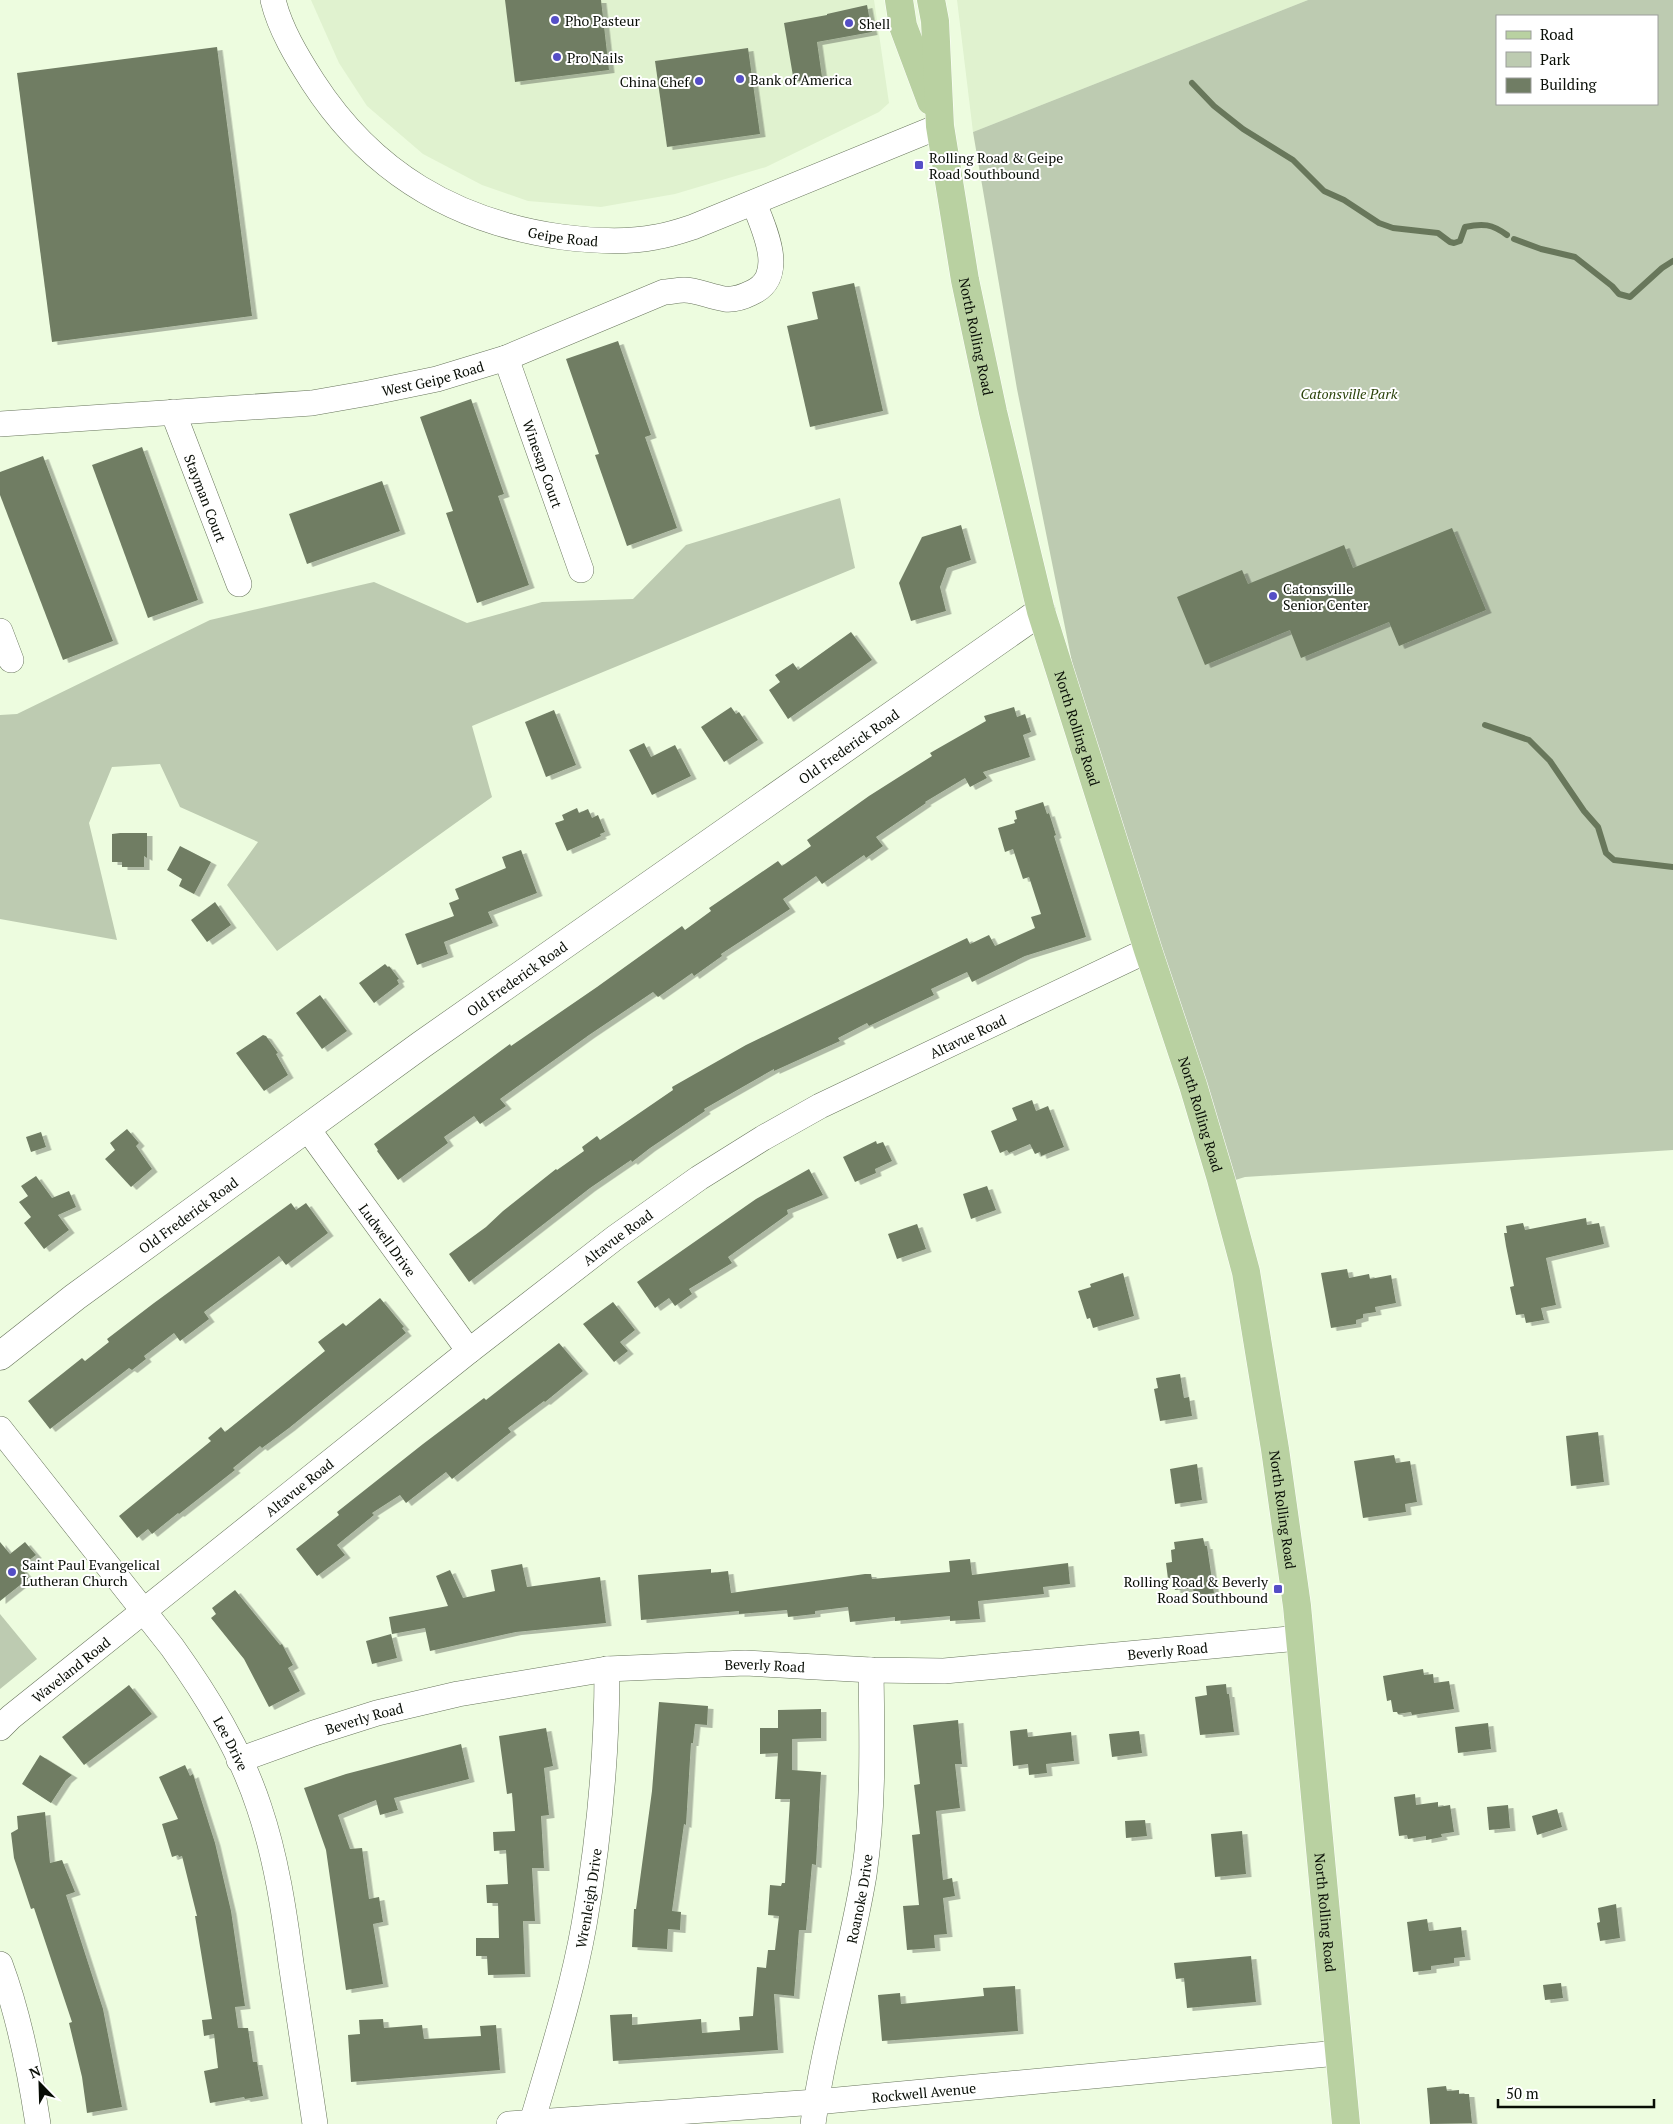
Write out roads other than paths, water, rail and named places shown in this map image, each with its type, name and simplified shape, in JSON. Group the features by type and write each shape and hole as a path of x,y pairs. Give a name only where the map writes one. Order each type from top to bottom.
{"main road":[{"name":"North Rolling Road","path":"899,0 903,26 940,126"},
{"name":"North Rolling Road","path":"931,0 935,21 940,126 965,280 993,412 1041,611 1148,950 1193,1085 1246,1272 1275,1449 1297,1606 1346,2124"}],"street":[{"name":"Geipe Road","path":"273,0 276,12 301,64 328,106 361,143 400,176 435,198 482,219 528,232 611,241 656,238 693,228 940,126"},
{"name":"West Geipe Road","path":"0,424 312,403 437,379 506,358 664,292 684,290 727,299 742,297 756,291 766,280 771,267 767,237 754,203"},
{"name":"Winesap Court","path":"506,358 581,570"},
{"name":"Stayman Court","path":"172,412 239,584"},
{"name":"Old Frederick Road","path":"0,1356 76,1297 421,1045 1041,611"},
{"path":"0,630 11,660"},
{"name":"Altavue Road","path":"144,1612 469,1351 616,1237 700,1178 763,1138 820,1106 1148,950"},
{"name":"Ludwell Drive","path":"307,1128 469,1351"},
{"name":"Lee Drive","path":"0,1429 172,1647 198,1684 222,1724 239,1760 259,1806 274,1861 315,2124"},
{"name":"Waveland Road","path":"0,1728 11,1717 144,1612"},
{"name":"Beverly Road","path":"239,1760 377,1713 458,1694 607,1669 744,1663 871,1670 944,1671 1299,1638"},
{"name":"Wrenleigh Drive","path":"521,2123 565,2009 583,1926 595,1858 607,1723 607,1669"},
{"name":"Roanoke Drive","path":"814,2113 864,1874 870,1823 872,1769 871,1670"},
{"path":"0,1964 32,2086 38,2124"},
{"name":"Rockwell Avenue","path":"521,2123 814,2113 1338,2053"}],"waterway":[{"path":"1192,83 1214,106 1243,129 1293,160 1324,191 1344,200 1379,223 1393,228 1438,233 1454,243 1460,241 1465,227 1471,226 1482,225 1492,227 1507,235"},
{"path":"1514,239 1541,249 1575,257 1612,286 1619,294 1630,297 1662,268 1673,261"},
{"path":"1485,725 1529,740 1550,761 1584,811 1598,827 1606,853 1614,860 1673,867"}],"place":[{"name":"Pho Pasteur","path":"555,20"},
{"name":"Shell","path":"849,23"},
{"name":"Pro Nails","path":"557,57"},
{"name":"Bank of America","path":"740,79"},
{"name":"China Chef","path":"699,81"},
{"name":"Rolling Road & Geipe Road Southbound","path":"919,165"},
{"name":"Catonsville Senior Center","path":"1273,596"},
{"name":"Saint Paul Evangelical Lutheran Church","path":"12,1572"},
{"name":"Rolling Road & Beverly Road Southbound","path":"1278,1589"}],"park label":[{"name":"Catonsville Park","path":"1349,393"}]}
